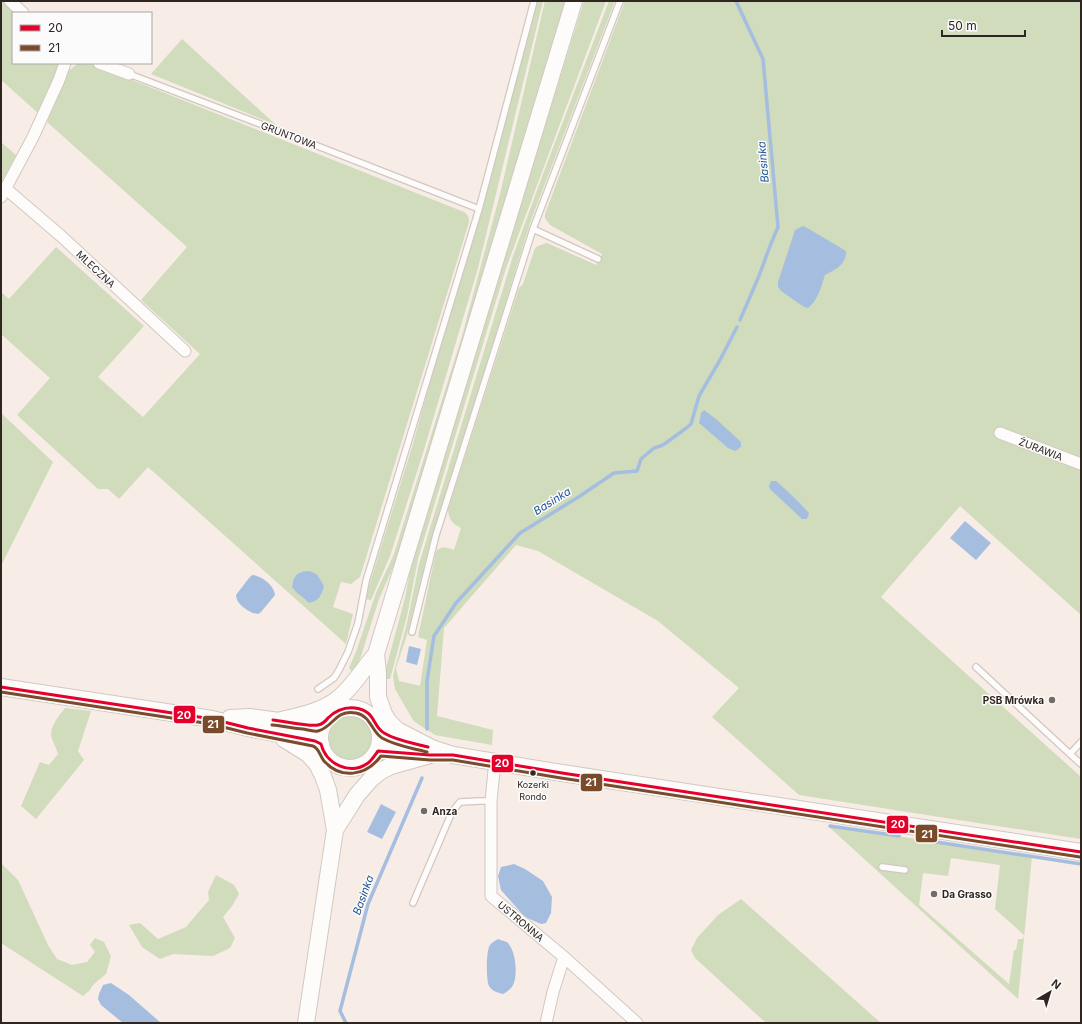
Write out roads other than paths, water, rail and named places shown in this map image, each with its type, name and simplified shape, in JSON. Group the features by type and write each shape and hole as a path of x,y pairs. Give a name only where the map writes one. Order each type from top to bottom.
{"main road":[{"path":"346,708 351,703 371,670 574,1"},
{"path":"337,822 357,773 378,751 381,740 369,709 371,670"},
{"path":"275,727 329,705 340,697 354,682 371,670"},
{"path":"371,670 378,697 384,714 389,722 397,730 431,751"},
{"path":"1,686 212,719 250,717 320,744"},
{"path":"364,765 357,768 340,766 327,757 320,744 320,734 323,724 329,716 337,711 346,708 361,709 368,713 384,733 431,751"},
{"path":"275,727 316,726 323,724"},
{"path":"275,727 308,754 317,764 328,790 337,822"},
{"path":"378,751 431,751 453,754 562,773 1081,852"},
{"path":"337,822 357,795 380,771 431,751"},
{"path":"306,1023 337,822 337,777 333,762"}],"street":[{"path":"10,1 22,12"},
{"name":"MLECZNA","path":"65,64 59,80 33,136 3,193 61,236 185,351"},
{"name":"GRUNTOWA","path":"102,64 129,74"},
{"name":"ŻURAWIA","path":"1000,433 1081,464"},
{"name":"USTRONNA","path":"495,761 491,801 491,896 564,957"},
{"path":"546,1023 553,992 564,957 637,1023"}],"lane":[{"path":"318,689 334,678 339,670 348,652 358,623 366,581 479,209 534,1"},
{"path":"412,632 436,535 533,229 620,1"},
{"name":"GRUNTOWA","path":"129,74 479,209"},
{"path":"533,229 598,259"},
{"path":"976,667 1081,764"},
{"path":"1070,754 1081,742"},
{"path":"413,903 452,812 460,802 491,801"},
{"path":"882,867 905,870"}],"water":[{"path":"803,226 846,251 845,260 840,266 825,275 817,297 808,308 804,307 781,291 778,287 778,282 795,230"},
{"path":"704,410 741,442 741,447 735,451 728,448 699,423 701,413"},
{"path":"771,481 776,481 809,513 807,519 802,519 770,489 769,486"},
{"path":"965,521 991,543 976,560 950,538"},
{"path":"308,571 318,576 324,586 320,597 309,603 292,587 293,580 296,575 301,572"},
{"path":"252,575 256,575 267,582 273,588 275,595 258,614 244,608 238,602 236,595"},
{"path":"409,646 421,649 417,665 406,662"},
{"path":"381,804 396,812 382,839 367,832"},
{"path":"514,864 525,869 543,881 552,897 551,913 546,923 541,924 525,917 501,890 498,876 501,867"},
{"path":"498,939 507,942 510,946 514,957 516,970 513,985 503,994 495,992 490,988 487,978 487,959 489,948 492,943"},
{"path":"111,983 129,995 161,1023 123,1023 101,1005 98,999 103,985"}],"waterway":[{"name":"Basinka","path":"736,1 763,59 778,227 740,320"},
{"name":"Basinka","path":"427,729 427,681 434,636 456,603 520,533 614,473 637,471 641,459 654,448 663,445 691,424 699,396 737,327"},
{"name":"Basinka","path":"346,1023 340,1011 368,904 422,778"},
{"path":"830,826 899,836"},
{"path":"917,839 1081,864"}],"place":[{"name":"PSB Mrówka","path":"1052,700"},
{"name":"Kozerki Rondo","path":"533,773"},
{"name":"Anza","path":"424,811"},
{"name":"Da Grasso","path":"934,894"}]}
